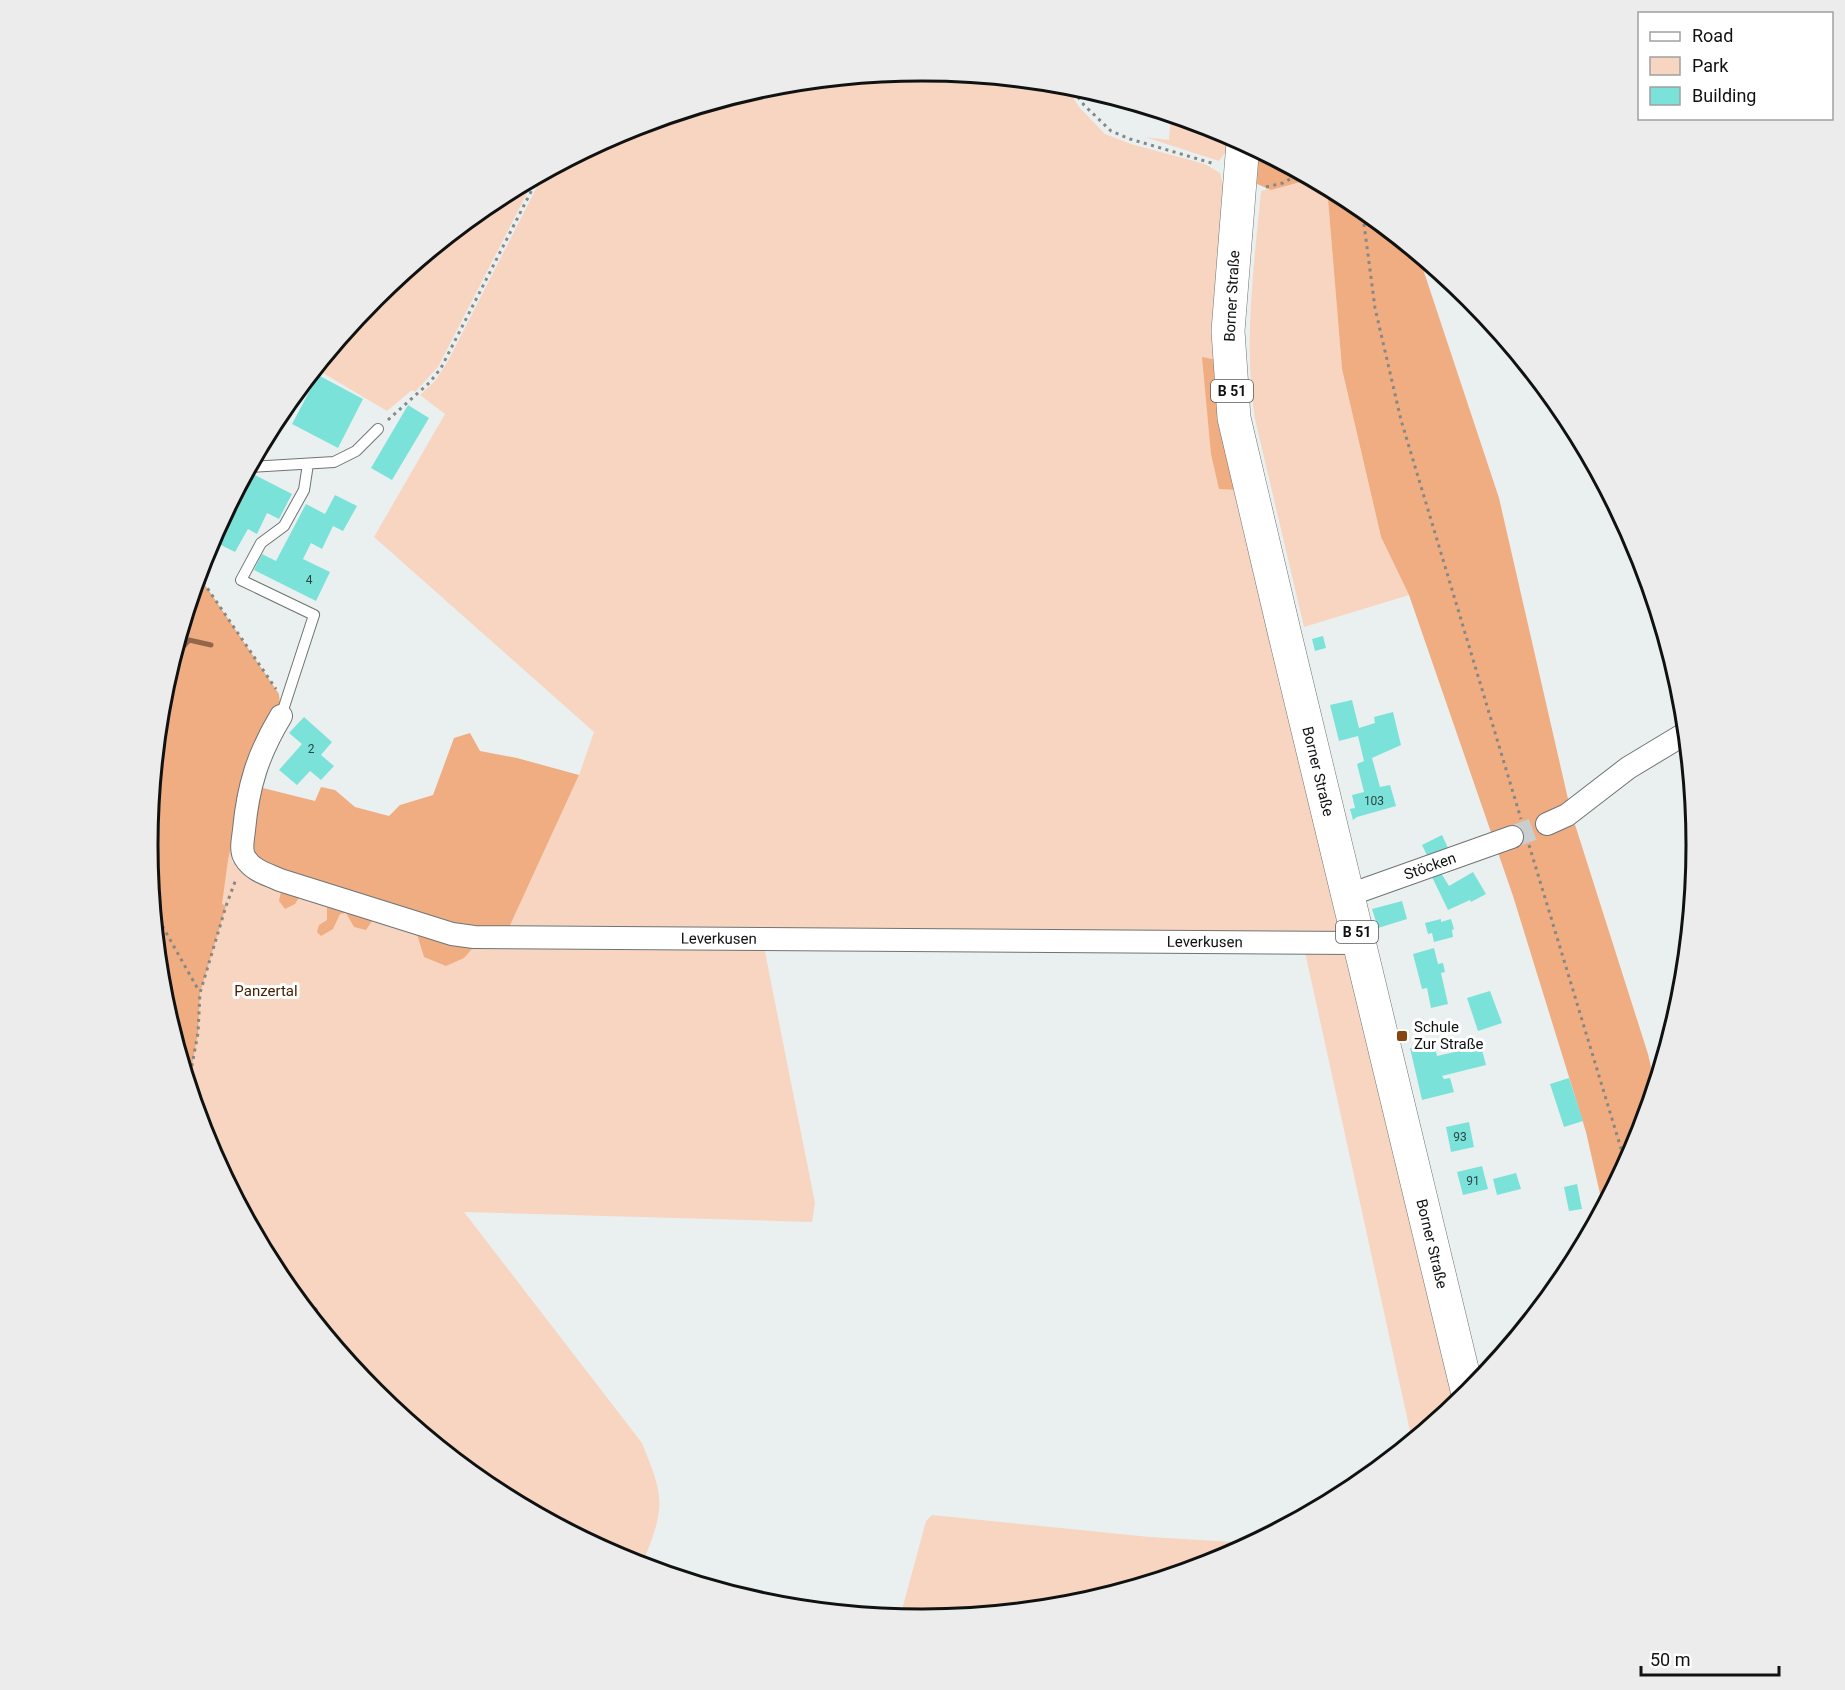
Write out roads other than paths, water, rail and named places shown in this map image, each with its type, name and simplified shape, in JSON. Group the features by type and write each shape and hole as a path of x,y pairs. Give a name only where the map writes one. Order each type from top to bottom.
{"main road":[{"name":"Borner Straße","path":"1241,168 1228,331 1234,418 1465,1383"}],"street":[{"name":"Leverkusen","path":"281,716 267,739 254,769 247,802 242,850 248,862 255,869 280,880 452,934 474,937 1359,943"},
{"path":"1547,824 1571,812 1628,768 1679,737"},
{"name":"Stöcken","path":"1349,895 1521,834"}],"lane":[{"path":"259,467 334,462 356,451 378,429"},
{"path":"281,716 314,615 241,580 261,543 284,526 304,490 308,464"}],"waterway":[{"path":"186,643 189,640 211,645"}],"tunnel":[{"path":"1512,837 1547,824"}],"place":[{"name":"Schule Zur Straße","path":"1402,1036"}],"park label":[{"name":"Panzertal","path":"266,991"}]}
